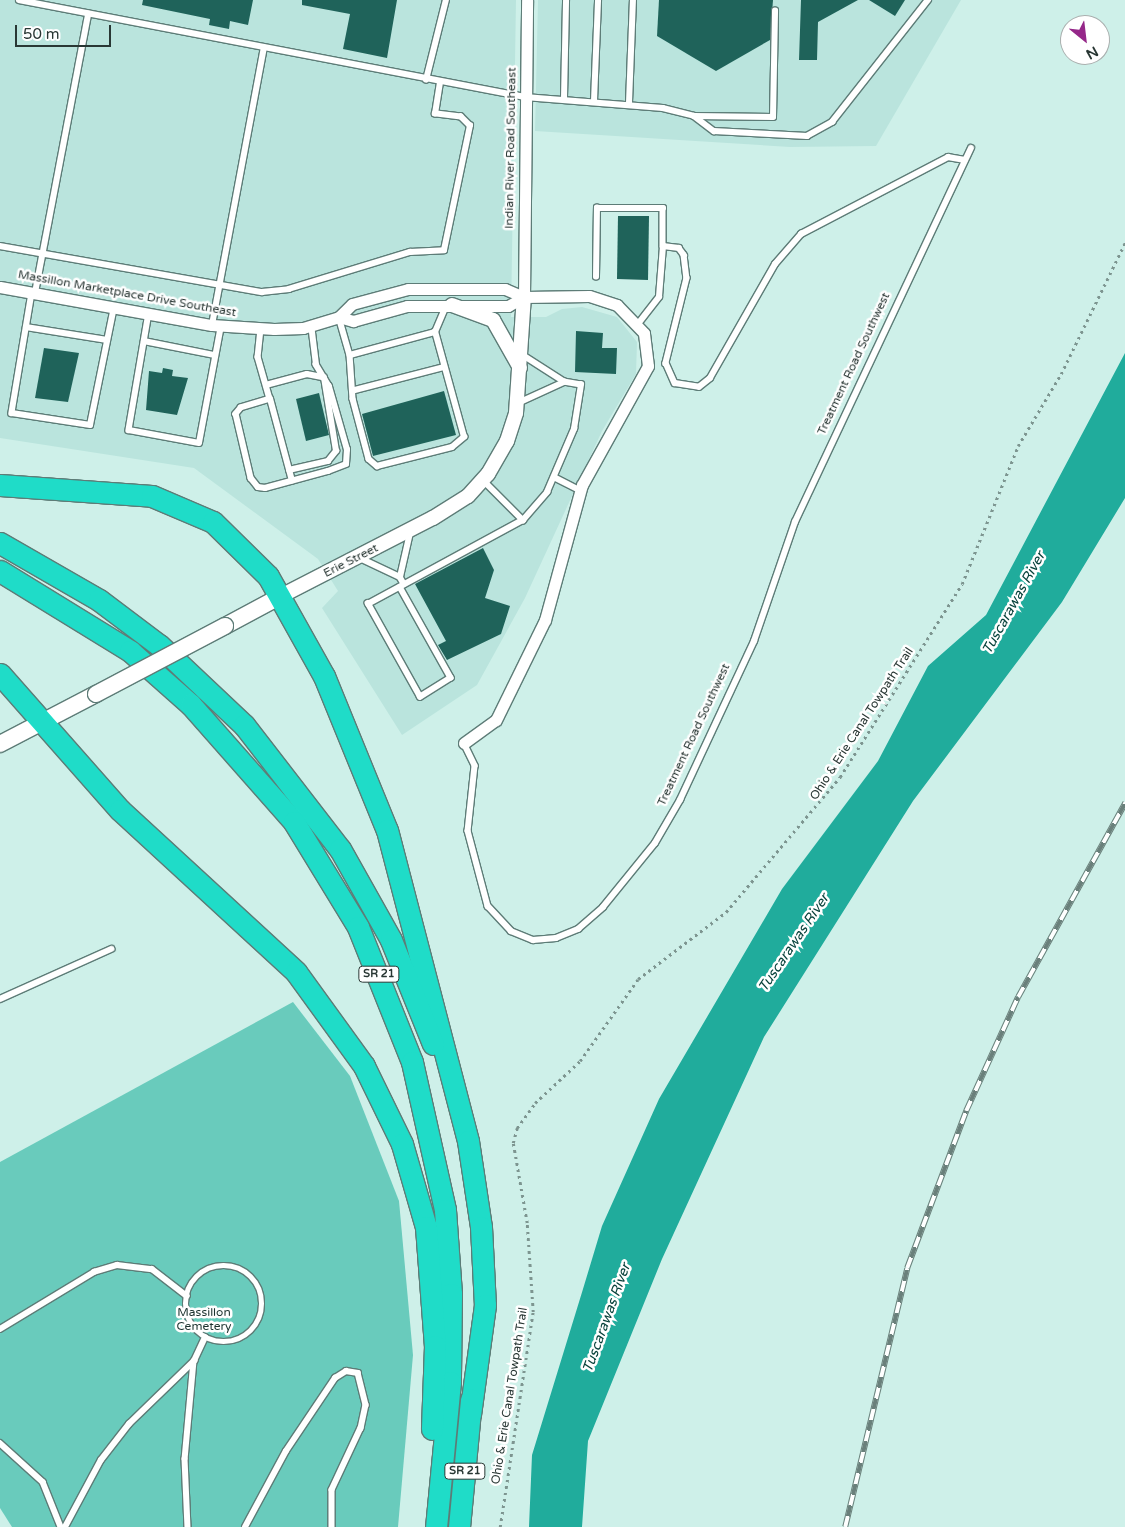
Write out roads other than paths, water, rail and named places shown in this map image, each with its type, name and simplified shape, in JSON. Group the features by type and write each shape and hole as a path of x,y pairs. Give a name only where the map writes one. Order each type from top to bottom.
{"highway":[{"path":"0,486 132,493 179,504 229,533 281,596 356,747 387,830 457,1093 476,1189 484,1266 483,1334 470,1414"},
{"name":"SR 21","path":"0,543 99,600 190,670 244,725 317,816 374,907 433,1044 462,1157 474,1265 470,1414 460,1527"},
{"name":"SR 21","path":"0,571 130,651 191,705 294,822 362,936 412,1062 445,1210 451,1294 450,1382 436,1527"},
{"path":"0,674 41,722 140,830 296,972 349,1041 391,1117 417,1190 431,1266 435,1346 429,1527"}],"main road":[{"name":"Erie Street","path":"0,744 281,596"}],"street":[{"name":"Indian River Road Southeast","path":"524,297 527,0"},
{"name":"Massillon Marketplace Drive Southeast","path":"0,287 216,325 261,329 311,326 339,318 353,321 398,307 449,305 508,306 524,297"},
{"name":"Massillon Marketplace Drive Southeast","path":"339,318 352,304 408,289 505,289 524,297"},
{"name":"Treatment Road Southwest","path":"464,743 496,720 545,620 580,490 646,377 647,343 638,324 617,305 600,298 524,297"},
{"name":"Erie Street","path":"281,596 410,531 459,502 483,480 507,441 518,403 524,297"},
{"path":"449,305 493,320 521,371"}],"lane":[{"path":"19,0 426,80 525,97 629,103 694,116 773,117 775,11"},
{"path":"426,80 446,0"},
{"path":"564,98 566,0"},
{"path":"594,100 598,0"},
{"path":"629,103 633,0"},
{"path":"694,116 714,131 807,136 820,132 928,0"},
{"path":"88,14 42,254 26,327 12,413 90,425 114,307"},
{"path":"149,313 129,430 199,443 215,356 219,285 264,48"},
{"path":"0,246 219,285 278,292 372,261 416,251 444,250 470,126 461,117 435,114 440,82"},
{"name":"Treatment Road Southwest","path":"464,743 474,766 468,831 488,906 511,931 533,940 556,938 578,929 603,907 655,843 680,800 754,641 795,522 971,148"},
{"path":"663,246 678,248 686,266 683,302 666,366 675,383 695,388 710,378 762,284 802,234 948,157 965,160"},
{"path":"596,277 597,208 663,208 663,246 659,298 638,324"},
{"path":"339,318 350,355 355,390 353,399 369,458 380,466 463,440 464,427 449,371 444,367 435,332 449,305"},
{"path":"270,399 241,408 236,414 251,478 262,488 292,481 348,462 324,378 316,365 311,326"},
{"path":"26,327 107,340"},
{"path":"261,329 258,357 292,481"},
{"path":"350,355 435,332"},
{"path":"144,341 215,356"},
{"path":"410,531 400,577 402,586 451,678 420,696 368,604 402,586 523,520 554,477 580,401 581,385 564,382 522,355"},
{"path":"355,390 444,367"},
{"path":"266,385 307,374 324,378"},
{"path":"290,470 328,461 336,452 324,378"},
{"path":"518,403 564,382"},
{"path":"554,477 580,490"},
{"path":"483,480 523,520"},
{"path":"359,558 400,577"},
{"path":"0,999 111,949"},
{"path":"0,1329 94,1272 117,1265 152,1269 187,1296"},
{"path":"237,1267 257,1283 263,1307 252,1331 230,1342 204,1337 189,1320 187,1296 191,1284 211,1268 237,1267"},
{"path":"188,1527 185,1459 194,1362 204,1337"},
{"path":"65,1527 102,1460 129,1424 194,1362"},
{"path":"245,1527 286,1451 335,1378 346,1371 358,1373 366,1405 361,1428 332,1490 332,1527"},
{"path":"0,1443 43,1482 61,1527"}],"water":[{"name":"Tuscarawas River","path":"1125,353 1125,498 1062,602 913,801 764,1037 662,1259 588,1441 582,1527 529,1527 532,1455 602,1226 659,1099 782,889 878,761 928,666 986,615"}],"railway":[{"path":"845,1527 907,1268 966,1111 1018,997 1125,803"}],"park label":[{"name":"Massillon Cemetery","path":"204,1320"}]}
